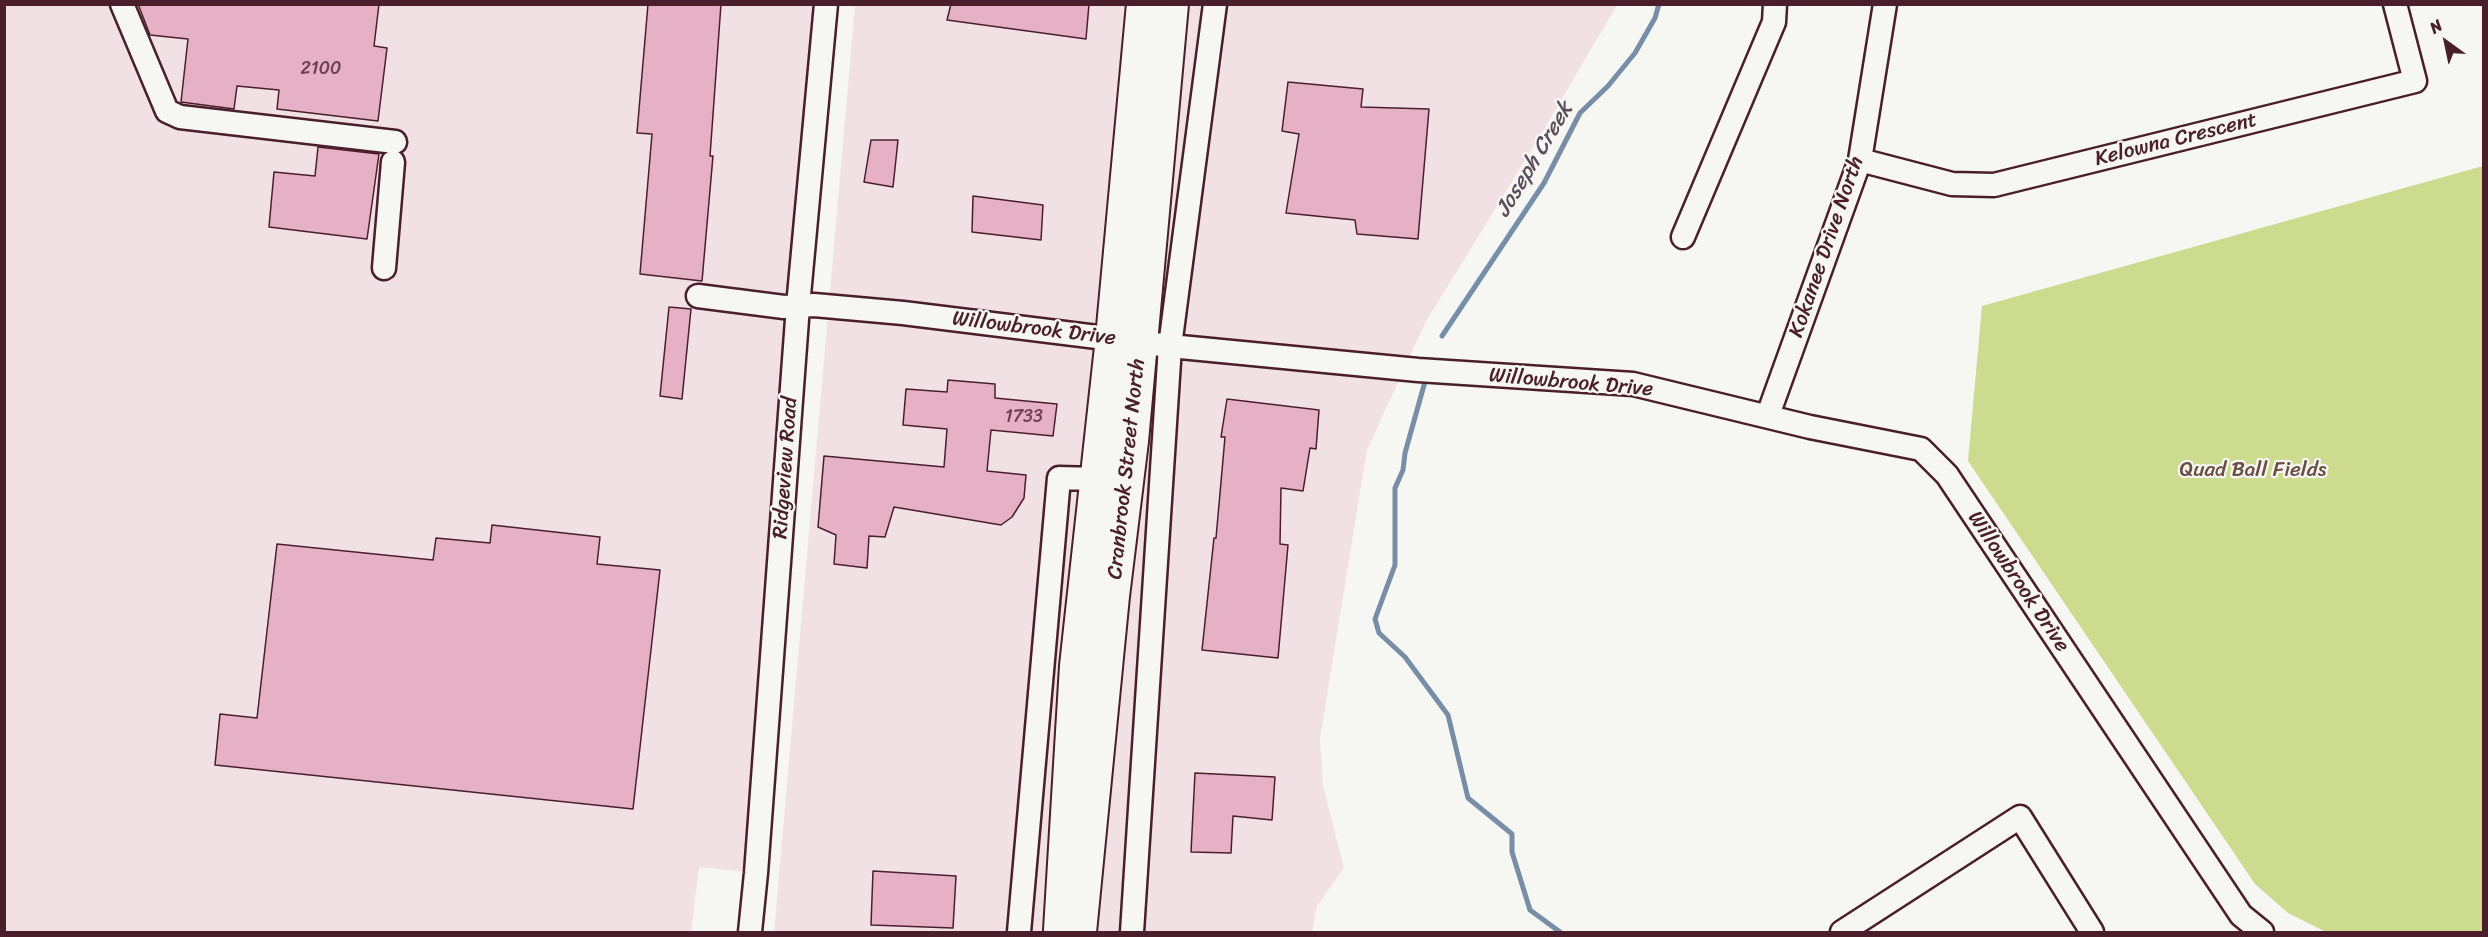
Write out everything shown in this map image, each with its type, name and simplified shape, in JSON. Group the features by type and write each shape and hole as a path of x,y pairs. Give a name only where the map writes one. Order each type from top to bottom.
{"highway":[{"name":"Cranbrook Street North","path":"1060,933 1066,800 1076,666 1097,479 1141,342 1143,4"},
{"name":"Cranbrook Street North","path":"1080,933 1141,342 1172,4"}],"street":[{"path":"122,4 167,111 180,117 394,152 384,268"},
{"name":"Ridgeview Road","path":"750,933 798,306 826,4"},
{"path":"1132,933 1141,342 1215,4"},
{"path":"1683,237 1774,22 1775,4"},
{"name":"Kokanee Drive North","path":"1768,416 1860,160 1885,4"},
{"name":"Kelowna Crescent","path":"1860,160 1952,184 1994,185 2415,81 2395,4"},
{"name":"Willowbrook Drive","path":"698,296 784,307 814,305 892,312 1141,342 1418,370 1633,384 1810,427 1921,449 1947,475 2241,915 2262,933"},
{"path":"1019,933 1059,478 1097,479"},
{"path":"1031,798 1066,800"},
{"path":"1842,933 2020,817 2092,933"}],"shaded area":[{"path":"5,5 838,5 756,873 699,867 691,932 5,932"},
{"path":"855,5 1617,5 1425,323 1367,450 1320,738 1323,786 1344,868 1317,906 1312,932 774,932"}],"green space":[{"name":"Quad Ball Fields","path":"2483,166 2483,932 2326,932 2288,913 2255,884 1968,461 1982,306"}],"building":[{"path":"138,4 379,4 374,46 387,48 378,121 277,109 279,90 237,86 234,109 181,102 188,39 150,35"},
{"path":"648,4 721,4 710,156 713,156 702,281 640,274 652,134 637,133"},
{"path":"951,4 1089,4 1086,39 947,20"},
{"path":"1288,82 1363,89 1361,107 1429,109 1418,239 1357,234 1355,220 1286,213 1299,134 1282,131"},
{"path":"871,140 898,140 893,187 864,182"},
{"path":"318,147 379,154 367,239 269,227 274,172 315,176"},
{"path":"973,196 1043,205 1041,240 972,232"},
{"path":"669,307 691,309 682,399 660,396"},
{"path":"948,380 995,384 995,398 1057,404 1053,436 991,430 987,471 1026,475 1024,498 1012,517 1001,525 894,507 885,537 869,536 867,568 834,564 836,535 818,527 824,456 944,467 947,429 903,425 906,389 947,392"},
{"path":"1227,399 1319,410 1316,449 1310,448 1303,491 1281,488 1280,544 1288,545 1278,658 1202,650 1214,538 1216,538 1225,437 1221,437"},
{"path":"492,525 600,537 597,564 660,570 633,809 215,765 220,714 257,718 277,544 433,560 436,538 490,543"},
{"path":"1195,773 1275,777 1272,820 1233,816 1231,853 1191,852"},
{"path":"873,871 956,876 953,928 871,925"}],"waterway":[{"name":"Joseph Creek","path":"1442,336 1544,183 1580,113 1608,86 1635,53 1655,18 1659,4"},
{"name":"Joseph Creek","path":"1426,378 1405,453 1403,470 1395,488 1395,565 1375,619 1379,633 1405,657 1448,715 1468,798 1512,834 1512,852 1530,910 1560,932"}]}
